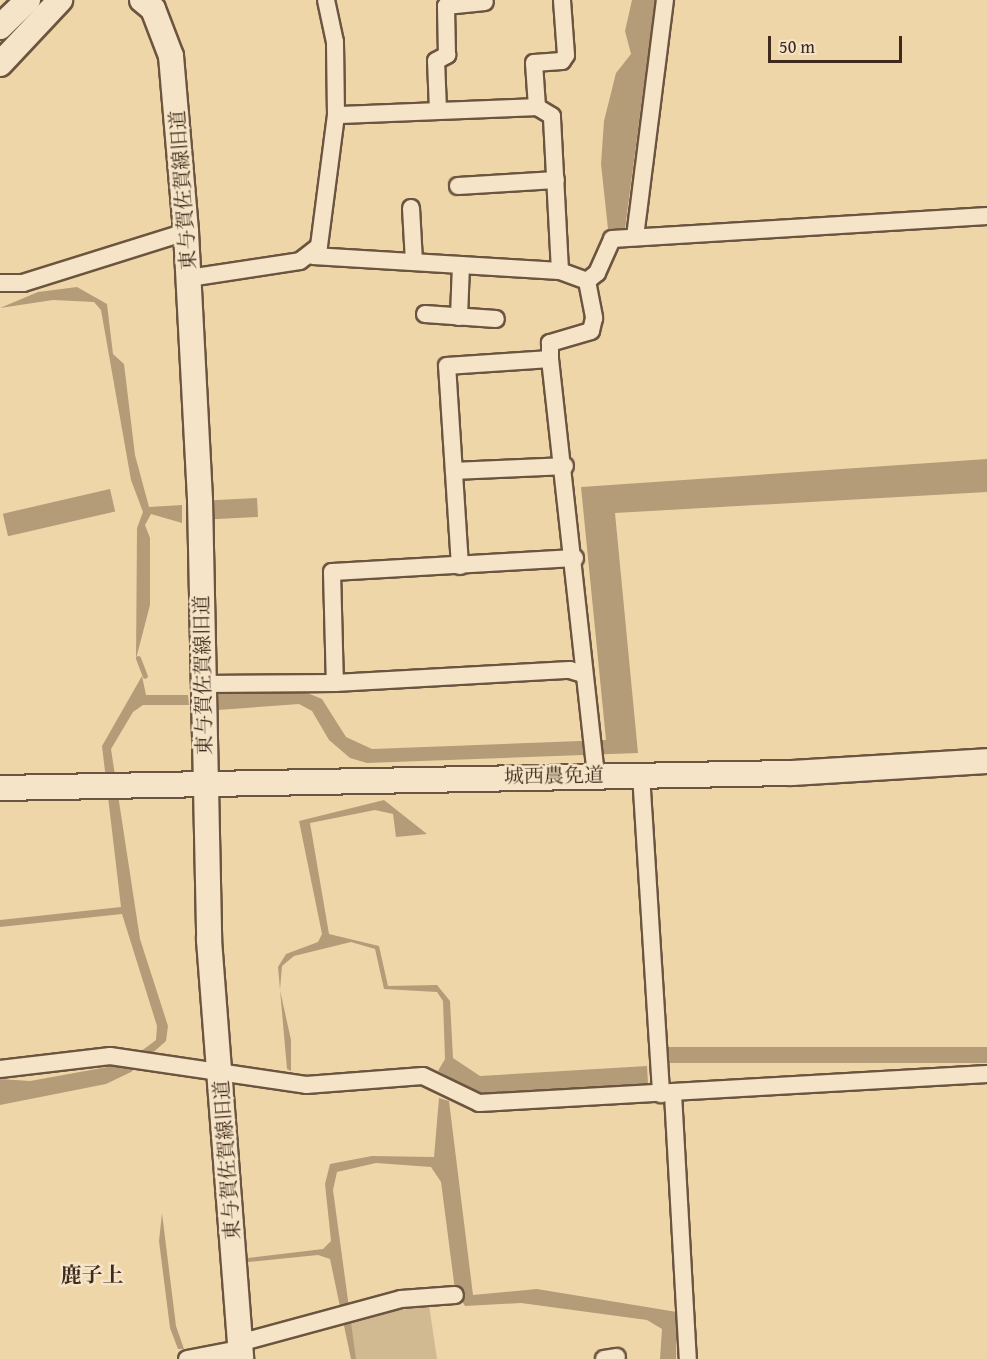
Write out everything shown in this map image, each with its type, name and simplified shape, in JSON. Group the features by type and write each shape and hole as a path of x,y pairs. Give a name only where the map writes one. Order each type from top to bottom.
{"main road":[{"path":"0,27 28,0"},
{"path":"0,64 60,0"},
{"name":"東与賀佐賀線旧道","path":"142,0 153,9 171,56 186,231 204,785 219,1074 240,1350"},
{"name":"城西農免道","path":"0,788 204,785 595,757 641,774 792,773 987,761"}],"street":[{"path":"313,256 329,201 336,115 335,42 326,0"},
{"path":"537,107 534,63 562,61 566,55 562,0"},
{"path":"635,237 664,0"},
{"path":"438,110 436,61 447,55 446,6 485,2"},
{"path":"336,115 537,107 552,116 560,271"},
{"path":"458,186 556,180"},
{"path":"411,208 414,262"},
{"path":"587,281 597,273 612,239 987,216"},
{"path":"0,283 23,283 186,231"},
{"path":"189,278 271,268 313,256 560,271 587,281"},
{"path":"459,317 461,265"},
{"path":"587,281 591,331 557,338 549,344 549,359 565,466 575,558 583,674 595,757"},
{"path":"425,314 496,319"},
{"path":"460,566 447,366 549,359"},
{"path":"455,471 565,466"},
{"path":"335,683 332,572 575,558"},
{"path":"202,684 335,683 570,670 583,674"},
{"path":"641,774 688,1359"},
{"path":"0,1069 126,1056 219,1074 306,1085 423,1076 479,1103 987,1074"},
{"path":"187,1359 240,1350 401,1299 455,1295"}],"shaded area":[{"path":"632,0 655,0 625,229 608,229 601,164 604,121 616,73 631,54 625,31"},
{"path":"77,287 107,304 113,354 124,364 135,455 149,507 182,505 182,523 151,514 145,525 150,538 150,605 136,659 137,528 143,512 131,480 101,310 94,302 53,300 0,308 38,292"},
{"path":"987,459 987,492 615,513 638,753 367,763 350,758 329,740 312,711 299,704 218,710 217,694 300,690 322,699 346,737 372,749 606,740 581,487"},
{"path":"110,489 115,511 8,536 3,514"},
{"path":"257,498 258,517 213,519 212,500"},
{"path":"142,676 146,695 188,695 189,705 143,705 133,712 111,749 140,939 168,1026 166,1041 131,1072 106,1084 0,1105 0,1079 30,1081 124,1064 156,1040 157,1026 122,914 0,927 0,920 121,907 102,746"},
{"path":"384,800 427,834 396,837 393,814 375,810 310,823 329,934 379,946 388,986 437,985 450,1001 453,1058 480,1076 647,1066 648,1084 477,1094 438,1071 445,1059 443,1001 437,992 384,989 375,949 351,942 294,956 282,966 280,990 278,967 286,954 318,942 322,934 299,821"},
{"path":"280,990 291,1040 291,1071 287,1069"},
{"path":"668,1047 987,1047 987,1063 668,1063"},
{"path":"439,1098 449,1101 473,1295 537,1289 677,1312 676,1359 660,1359 662,1329 647,1320 521,1303 465,1306 455,1290 441,1182 431,1167 376,1163 337,1172 333,1190 356,1359 351,1359 330,1259 318,1255 248,1262 248,1258 323,1249 331,1241 325,1184 330,1164 372,1156 434,1157"},
{"path":"162,1213 176,1326 184,1349 178,1349 170,1328 159,1241"},
{"path":"429,1305 437,1359 353,1359 346,1320"}],"waterway":[{"path":"138,658 145,676"}],"district":[{"name":"鹿子上","path":"92,1275"}]}
